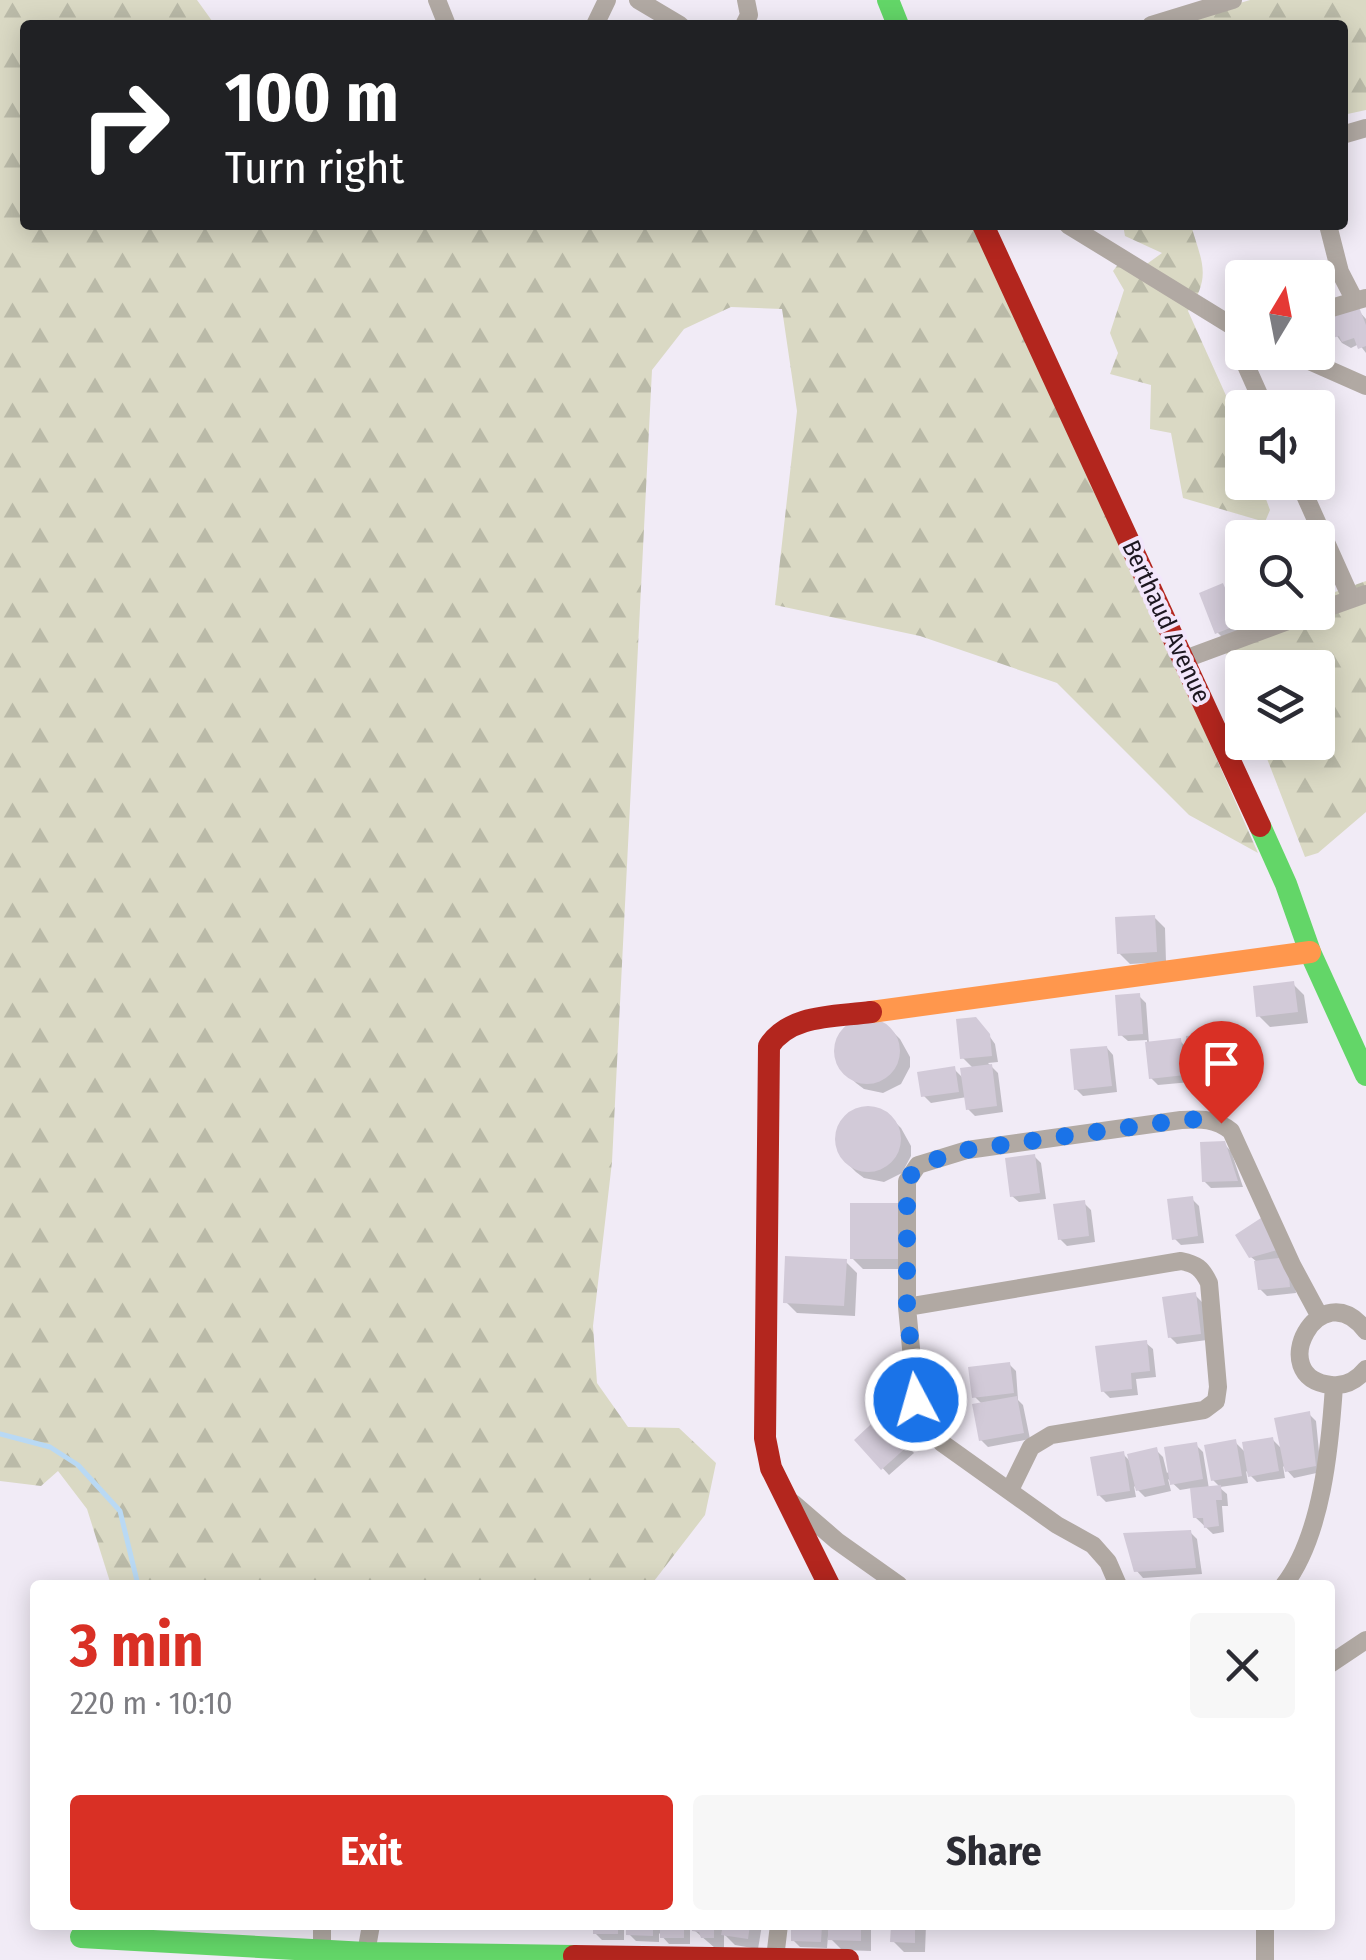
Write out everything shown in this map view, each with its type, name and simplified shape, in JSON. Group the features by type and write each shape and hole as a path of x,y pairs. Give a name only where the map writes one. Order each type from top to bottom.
{"street":[{"path":"638,0 672,20"},
{"path":"1167,20 1233,0"},
{"name":"Berthaud Avenue","path":"985,230 1185,659 1366,1075"},
{"path":"1076,230 1225,323"},
{"path":"1329,230 1340,272 1360,299 1335,307"},
{"path":"1330,370 1366,386"},
{"path":"1308,500 1358,596"},
{"path":"1185,659 1265,630"},
{"path":"827,1580 772,1468 765,1438 768,1046 778,1032 794,1022 1310,952"},
{"path":"1116,1580 1108,1562 1093,1545 1057,1525 942,1444 926,1423 916,1400 907,1307 907,1181 918,1165 966,1150 1204,1119 1221,1123 1231,1131 1292,1266 1320,1317"},
{"path":"907,1307 1181,1261 1198,1266 1205,1274 1218,1386 1216,1402 1204,1410 1051,1435 1031,1447 1010,1490"},
{"path":"1366,1331 1353,1318 1320,1317 1311,1323 1300,1341 1301,1362 1314,1379 1334,1386 1353,1382 1366,1369"},
{"path":"1288,1580 1300,1563 1309,1538 1330,1431 1334,1386"},
{"path":"786,1496 837,1541 892,1580"},
{"path":"1335,1661 1366,1640"},
{"path":"322,1930 322,1951"},
{"path":"366,1953 370,1930"},
{"path":"775,1959 778,1930"},
{"path":"1265,1930 1265,1960"},
{"path":"81,1937 366,1953 848,1960"}],"green space":[{"path":"0,0 197,0 211,20 20,20 20,230 984,230 1258,853 1189,815 1057,683 920,636 775,605 797,411 782,309 731,307 684,329 652,370 612,1162 593,1326 597,1383 628,1427 679,1428 716,1463 705,1515 655,1580 109,1580 87,1509 58,1471 41,1486 0,1481"},
{"path":"1250,0 1366,0 1366,110 1348,114 1348,20 1183,20"},
{"path":"1124,230 1192,230 1203,269 1200,288 1188,311 1225,393 1225,500 1266,500 1270,510 1266,520 1183,498 1171,433 1150,429 1151,385 1110,374 1118,353 1110,333 1124,290 1113,271 1126,254 1144,266 1162,253 1125,236"},
{"path":"1366,581 1366,812 1318,853 1305,857 1268,760 1335,760 1335,650 1225,650 1222,642 1260,630 1335,630 1335,592"}],"building":[{"path":"1359,307 1366,325 1366,346 1358,349 1354,338 1342,342 1339,336 1335,337 1335,316"},
{"path":"1223,583 1225,630 1215,634 1199,593"},
{"path":"1155,915 1157,952 1117,954 1115,917"},
{"path":"1294,981 1298,1012 1256,1017 1253,986"},
{"path":"1140,993 1143,1034 1118,1036 1115,995"},
{"path":"976,1017 990,1034 992,1056 960,1059 956,1019"},
{"path":"867,1018 890,1028 900,1051 890,1074 867,1084 844,1074 834,1051 844,1028"},
{"path":"1215,1034 1219,1072 1189,1075 1186,1036"},
{"path":"1181,1038 1185,1075 1149,1079 1145,1042"},
{"path":"1107,1046 1112,1086 1074,1090 1070,1049"},
{"path":"992,1064 997,1106 966,1110 960,1068"},
{"path":"955,1066 959,1092 921,1097 917,1072"},
{"path":"868,1106 892,1115 901,1139 892,1163 868,1172 844,1163 835,1139 844,1115"},
{"path":"1225,1141 1238,1181 1202,1182 1200,1142"},
{"path":"1035,1154 1040,1193 1010,1197 1005,1158"},
{"path":"1193,1196 1198,1236 1172,1240 1167,1199"},
{"path":"1085,1200 1089,1236 1058,1240 1053,1204"},
{"path":"850,1203 903,1203 903,1259 850,1259"},
{"path":"1261,1218 1281,1249 1249,1258 1235,1235"},
{"path":"785,1256 847,1259 844,1306 783,1303"},
{"path":"1287,1257 1290,1287 1258,1290 1254,1261"},
{"path":"1196,1292 1201,1334 1168,1338 1162,1297"},
{"path":"1147,1340 1150,1371 1131,1373 1132,1389 1101,1392 1095,1346"},
{"path":"1010,1362 1014,1393 972,1398 968,1367"},
{"path":"1017,1396 1024,1433 979,1441 972,1404"},
{"path":"1310,1411 1316,1466 1285,1472 1274,1418"},
{"path":"882,1414 909,1445 881,1470 854,1440"},
{"path":"1273,1437 1279,1471 1248,1477 1242,1442"},
{"path":"1236,1439 1242,1476 1211,1481 1204,1445"},
{"path":"1197,1442 1203,1479 1170,1485 1164,1447"},
{"path":"1157,1447 1165,1485 1136,1491 1127,1454"},
{"path":"1124,1451 1130,1491 1097,1496 1090,1457"},
{"path":"1221,1485 1222,1500 1216,1500 1219,1526 1204,1528 1203,1518 1193,1518 1190,1488"},
{"path":"1191,1530 1196,1568 1134,1572 1123,1533"},
{"path":"593,1930 618,1930 618,1934 593,1934"},
{"path":"626,1930 653,1930 653,1936 626,1935"},
{"path":"660,1930 684,1930 684,1938 660,1938"},
{"path":"714,1930 714,1938 701,1938 699,1932 692,1931"},
{"path":"722,1930 749,1930 748,1939 721,1935"},
{"path":"791,1930 822,1930 821,1942 791,1941"},
{"path":"828,1930 861,1930 861,1941 828,1940"},
{"path":"891,1930 915,1930 915,1943 890,1942"}],"waterway":[{"path":"0,1434 50,1447 78,1465 120,1511 137,1580"}],"traffic: fast":[{"path":"888,0 896,20"},
{"path":"1260,826 1310,952 1366,1075"},
{"path":"81,1937 366,1953 574,1956"}],"traffic: slow":[{"path":"871,1012 1310,952"}],"traffic: jam":[{"path":"985,230 1260,826"},
{"path":"827,1580 771,1468 765,1438 769,1046 801,1022 871,1012"},
{"path":"574,1956 848,1960"}],"route":[{"path":"916,1400 907,1307 907,1181 918,1165 966,1150 1181,1120 1221,1123"}]}
